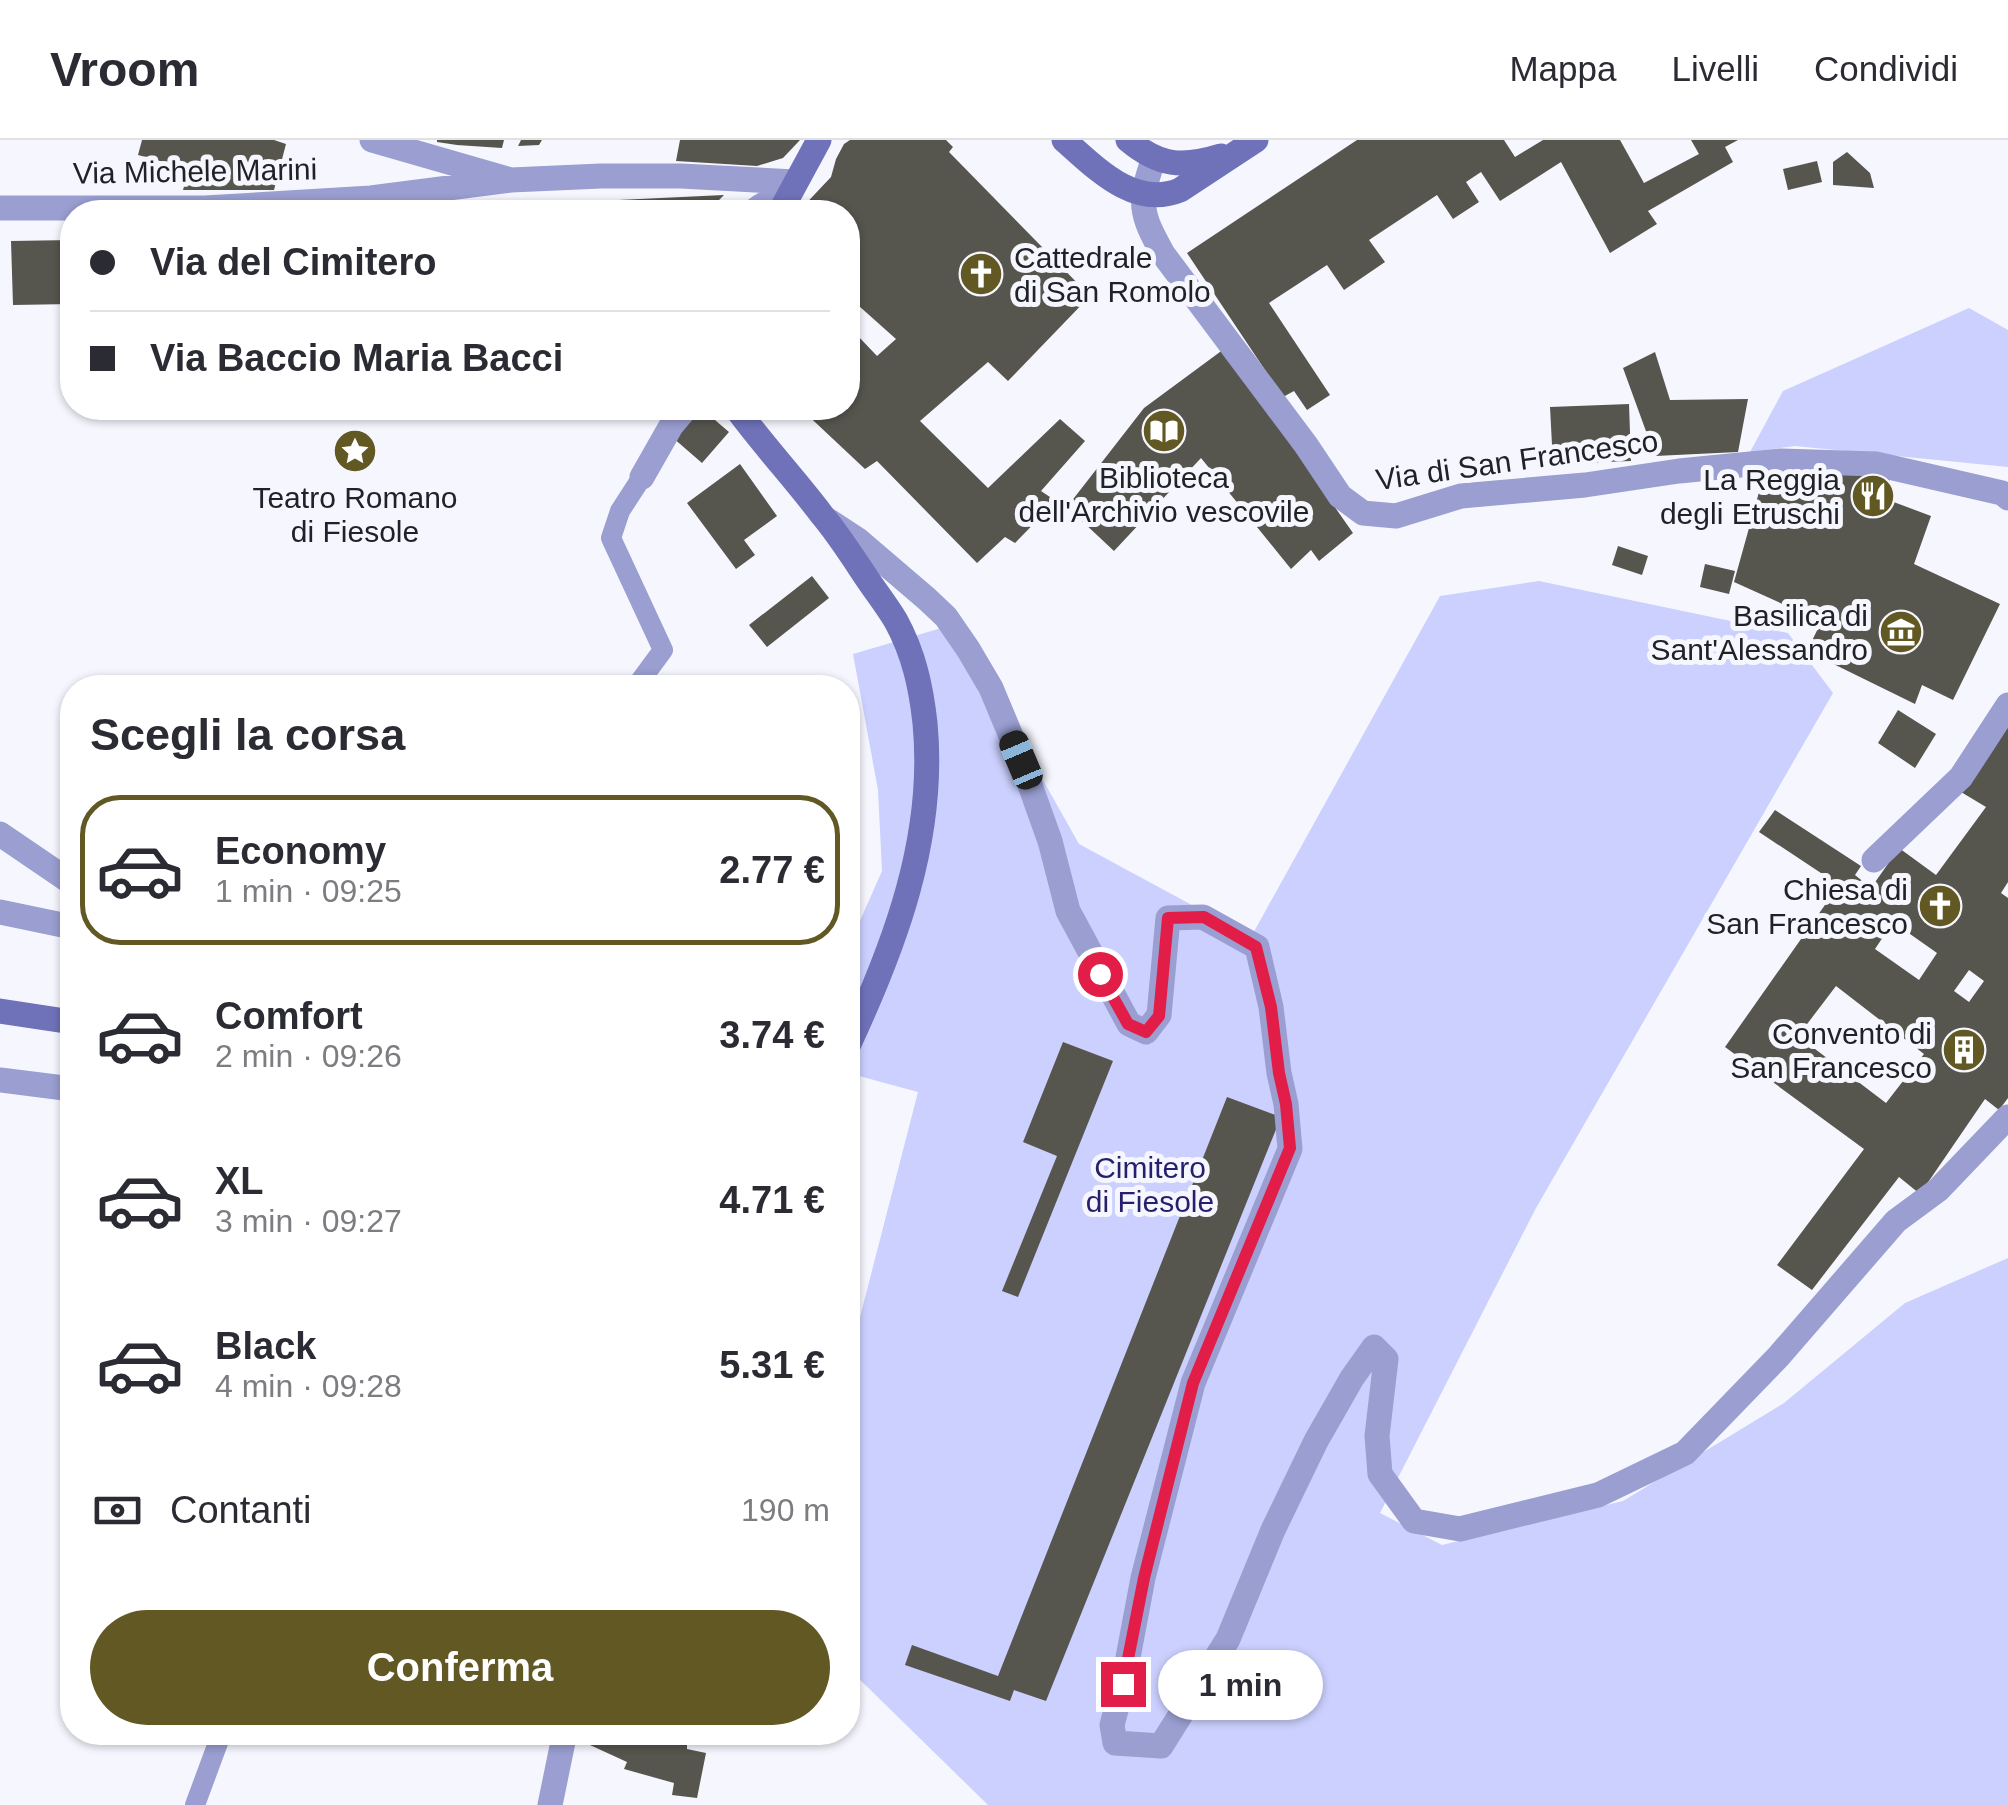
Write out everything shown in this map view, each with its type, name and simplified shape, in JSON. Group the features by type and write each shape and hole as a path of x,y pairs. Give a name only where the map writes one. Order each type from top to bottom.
{"street":[{"path":"372,140 512,180 601,176 787,199 819,140"},
{"path":"1064,140 1104,175 1142,194 1166,195 1180,190 1248,145"},
{"path":"1128,140 1154,158 1178,164 1195,163 1248,145"},
{"path":"1142,194 1154,158"},
{"name":"Via Michele Marini","path":"338,200 512,180"},
{"name":"Via di San Francesco","path":"1142,194 1144,217 1164,254 1340,496 1364,513 1396,516 1460,496 1585,486 1679,470 1781,461 1876,464 2002,493 2008,498"},
{"name":"Via Michele Marini","path":"0,208 60,208"},
{"path":"642,477 676,420"},
{"path":"746,420 826,519 895,619 908,645 922,696 927,746 926,806 918,853 887,953 860,1017"},
{"path":"826,519 858,540 946,617 968,648 1021,760 1050,842 1068,911 1128,1024 1146,1032 1159,1016 1168,918 1204,917 1256,947 1271,1007 1290,1148 1193,1383 1112,1724 1116,1743 1160,1746 1228,1639 1273,1530 1316,1441 1374,1347 1386,1359 1376,1436 1380,1474 1414,1521 1460,1529 1598,1495 1684,1453 1778,1357 1896,1220 1938,1190 2008,1117"},
{"path":"1874,860 1961,777 2008,706"},
{"path":"0,834 60,875"},
{"path":"0,912 60,924"},
{"path":"0,1011 60,1020"},
{"path":"0,1080 60,1088"},
{"path":"550,1805 562,1745"}],"lane":[{"path":"642,477 620,511 612,538 663,650 645,675"},
{"path":"195,1805 217,1745"}],"green space":[{"path":"1969,308 2008,330 2008,467 1795,446 1750,452 1783,391"},
{"name":"Cimitero di Fiesole","path":"1539,581 1788,633 1833,693 1536,1208 1380,1513 1442,1545 1623,1501 1784,1403 1905,1303 2008,1258 2008,1805 988,1805 860,1680 860,1317 918,1092 860,1076 860,921 882,871 878,790 860,675 853,654 955,624 1079,844 1251,937 1440,596"}],"building":[{"path":"142,140 274,140 286,144 274,190 183,190 189,169 138,155"},
{"path":"437,140 504,140 502,148"},
{"path":"521,140 542,140 539,145 518,146"},
{"path":"680,140 800,140 783,158 757,166 676,161"},
{"path":"850,140 946,140 953,147 949,152 1090,296 1008,381 988,362 920,421 988,488 1060,419 1085,441 1041,491 1056,501 1015,543 1005,537 977,563 877,461 865,469 813,420 860,420 860,338 877,356 896,339 860,307 860,200 809,200 831,177 844,144"},
{"path":"1357,140 1504,140 1515,157 1543,140 1620,140 1644,183 1699,154 1691,140 1738,140 1725,147 1733,162 1648,211 1657,224 1610,253 1561,162 1500,201 1481,172 1466,182 1479,202 1453,219 1437,195 1369,240 1385,262 1344,290 1327,265 1269,303 1330,395 1307,410 1294,391 1283,397 1187,253"},
{"path":"1847,152 1870,173 1874,188 1833,185 1833,162"},
{"path":"1817,161 1822,182 1788,190 1783,169"},
{"path":"724,195 719,200 618,200"},
{"path":"60,240 60,304 13,305 11,241"},
{"path":"1224,349 1353,533 1319,561 1311,550 1291,569 1201,458 1114,551 1067,507 1144,408"},
{"path":"1655,352 1670,400 1748,399 1738,452 1655,456 1623,368"},
{"path":"1629,404 1631,461 1553,464 1550,407"},
{"path":"687,420 715,420 729,432 702,463 672,437"},
{"path":"740,464 777,516 744,540 755,555 736,569 687,503"},
{"path":"1766,467 1891,476 1883,498 1931,516 1914,564 2000,604 1953,700 1922,685 1915,704 1807,651 1826,612 1820,621 1734,582"},
{"path":"1618,546 1648,556 1642,575 1612,565"},
{"path":"1705,564 1735,571 1729,594 1700,587"},
{"path":"812,576 829,598 767,647 749,625"},
{"path":"1898,710 1936,734 1915,768 1878,743"},
{"name":"Convento di San Francesco","path":"2008,721 2008,882 2001,893 2008,898 2008,1098 1999,1110 1985,1099 1920,1194 1899,1177 1812,1290 1777,1265 1864,1149 1725,1047 1839,885 1759,832 1775,810 1861,866 1855,875 1871,888 1899,848 1936,875 1986,807 1961,792","holes":["1893,922 1937,953 1919,980 1875,949","1969,970 1984,981 1969,1002 1954,991","1836,986 1924,1054 1886,1103 1798,1036"]},
{"path":"1063,1042 1113,1061 1018,1297 1002,1291 1057,1156 1023,1142"},
{"path":"1227,1097 1281,1117 1046,1701 1014,1690 1010,1701 905,1665 912,1645 998,1676"},
{"path":"590,1745 687,1745 687,1749 706,1753 697,1798 672,1795 674,1783 624,1769 627,1762"}],"place":[{"name":"Cattedrale di San Romolo","path":"981,274"},
{"name":"Biblioteca dell'Archivio vescovile","path":"1164,431"},
{"name":"Teatro Romano di Fiesole","path":"355,451"},
{"name":"La Reggia degli Etruschi","path":"1873,496"},
{"name":"Basilica di Sant'Alessandro","path":"1901,632"},
{"name":"Chiesa di San Francesco","path":"1940,906"},
{"name":"Convento di San Francesco","path":"1964,1050"}],"route":[{"path":"1100,974 1128,1024 1146,1032 1159,1016 1168,918 1204,917 1256,947 1271,1007 1290,1148 1193,1383 1144,1578 1123,1684"}]}
